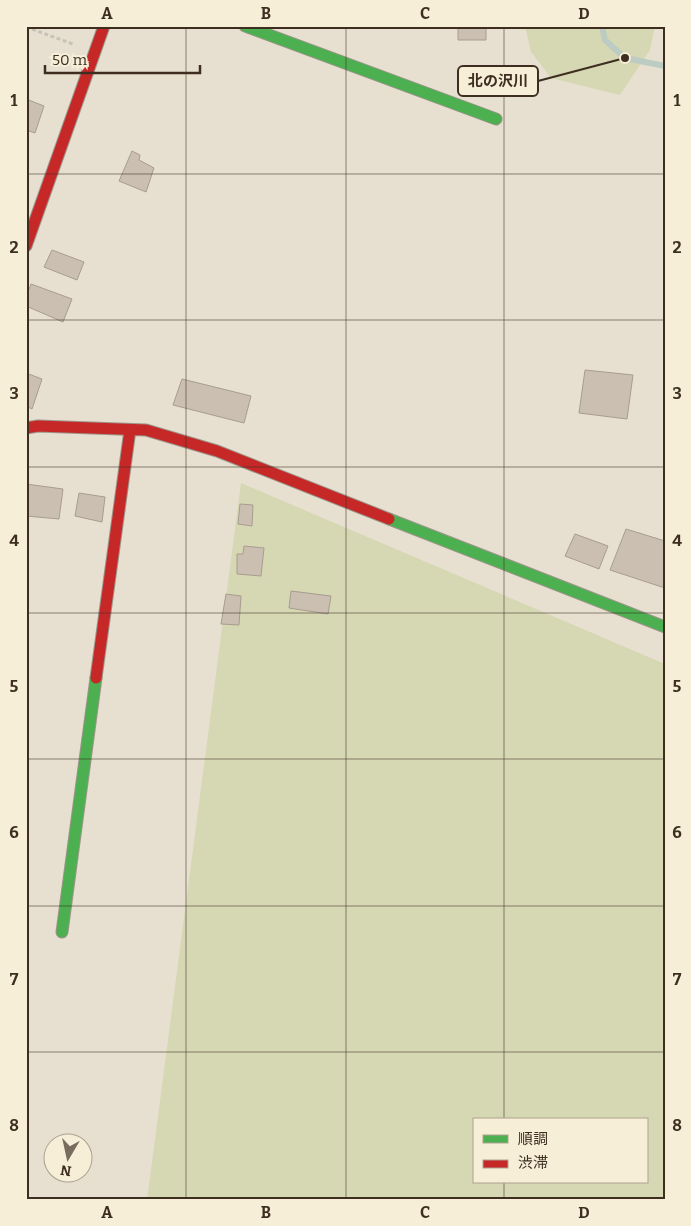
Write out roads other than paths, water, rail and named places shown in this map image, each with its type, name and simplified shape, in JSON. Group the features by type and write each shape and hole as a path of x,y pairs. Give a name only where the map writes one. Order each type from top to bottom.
{"street":[{"path":"26,246 104,26"},
{"path":"244,26 496,120"},
{"path":"26,428 38,426 146,430 217,452 665,627"},
{"path":"62,932 130,430"}],"waterway":[{"path":"602,26 605,40 625,58 665,66"}],"place":[{"name":"北の沢川","path":"625,58"}]}
